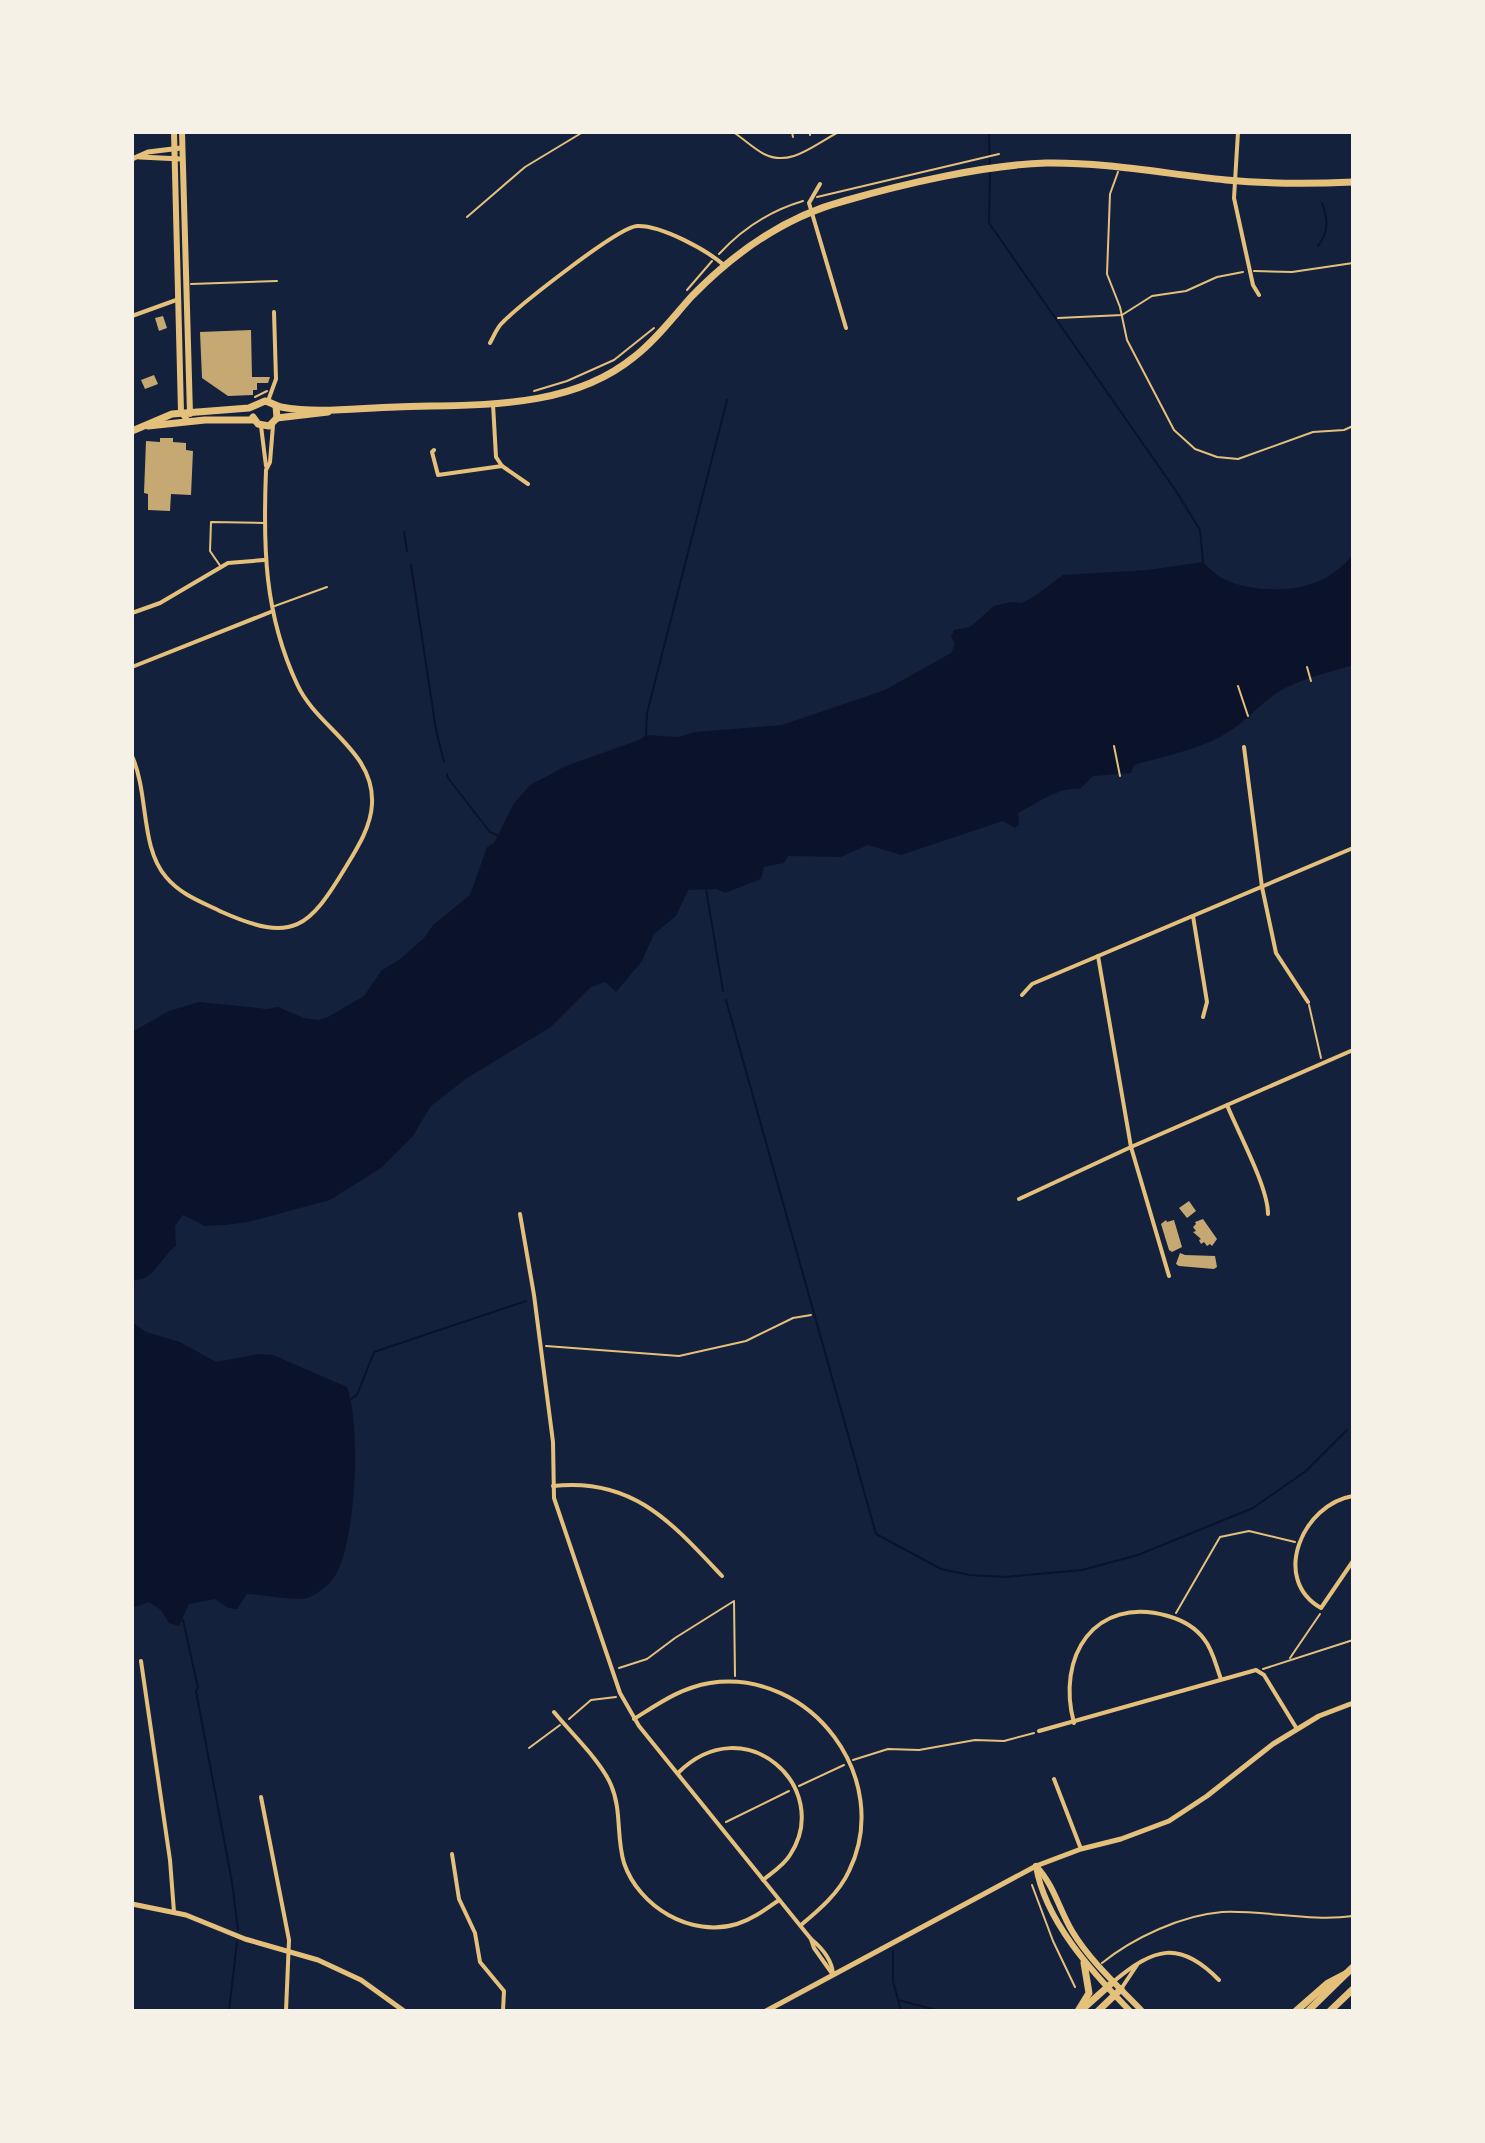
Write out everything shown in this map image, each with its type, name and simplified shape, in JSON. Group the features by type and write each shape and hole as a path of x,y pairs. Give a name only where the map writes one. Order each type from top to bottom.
{"main road":[{"path":"174,132 177,148 181,412 188,421"},
{"path":"177,148 182,132"},
{"path":"177,158 191,411 188,421"},
{"path":"132,431 181,412 254,407 262,401 276,406 342,410 493,404 548,396 616,371 653,340 693,295 725,266 779,226 846,200 973,172 999,167 1069,163 1236,181 1353,182"},
{"path":"275,421 276,406"},
{"path":"254,407 258,423"},
{"path":"142,427 188,421 258,423 342,410"},
{"path":"1036,1866 1039,1883 1084,1963 1142,2011"},
{"path":"1036,1866 1048,1879 1073,1931 1110,1984"},
{"path":"1080,2011 1089,1993 1084,1963"},
{"path":"1296,2011 1328,1983 1350,1970"},
{"path":"1308,2011 1350,1970"},
{"path":"1080,2011 1110,1984"},
{"path":"1330,2011 1353,1989"},
{"path":"1098,2011 1118,1992"},
{"path":"1118,1992 1130,2011"}],"street":[{"path":"1238,132 1234,198 1253,285 1259,295"},
{"path":"135,158 148,152 177,148"},
{"path":"135,158 177,158"},
{"path":"820,184 809,199 846,328"},
{"path":"490,343 501,323 605,241 625,229 637,226 653,229 700,247 725,266"},
{"path":"132,316 186,298"},
{"path":"268,401 276,379 274,312"},
{"path":"493,404 496,457 502,466 528,484"},
{"path":"132,756 143,789 147,827 155,858 164,875 179,890 240,920 269,928 289,928 301,923 315,912 362,838 370,814 372,790 368,773 360,758 306,701 296,682 272,610 264,560 267,467 275,421"},
{"path":"258,423 267,467"},
{"path":"434,450 438,475 502,466"},
{"path":"132,613 160,603 221,567 246,560 264,560"},
{"path":"132,667 272,610"},
{"path":"1244,747 1262,887 1276,953 1308,1002"},
{"path":"1022,995 1032,984 1353,848"},
{"path":"1193,916 1207,1002 1203,1017"},
{"path":"1098,956 1131,1147 1169,1276"},
{"path":"1019,1199 1353,1050"},
{"path":"1227,1105 1261,1184 1268,1214"},
{"path":"520,1214 553,1442 552,1486 621,1696 634,1719 811,1939 820,1945 832,1965 833,1974"},
{"path":"552,1486 600,1487 641,1502 665,1517 722,1576"},
{"path":"1353,1496 1343,1498 1321,1511 1309,1525 1299,1543 1295,1564 1297,1584 1321,1611 1353,1561"},
{"path":"1074,1723 1068,1701 1068,1681 1077,1650 1086,1637 1115,1616 1130,1612 1158,1613 1198,1631 1206,1640 1221,1679"},
{"path":"141,1661 170,1860 174,1912"},
{"path":"1039,1731 1252,1670 1259,1671 1297,1729"},
{"path":"634,1719 665,1698 707,1683 741,1682 791,1697 817,1716 851,1761 862,1815 859,1844 849,1872 833,1896 801,1925"},
{"path":"766,2011 1036,1866 1081,1849 1151,1829 1184,1812 1263,1750 1326,1713 1353,1703"},
{"path":"554,1712 611,1785 617,1803 620,1848 625,1866 637,1886 659,1909 683,1922 717,1927 752,1918 780,1900"},
{"path":"678,1773 701,1755 716,1749 738,1748 753,1750 783,1770 795,1788 801,1815 797,1843 782,1865 763,1880"},
{"path":"1054,1779 1081,1849"},
{"path":"261,1797 289,1950 286,2011"},
{"path":"452,1854 459,1899 475,1933 480,1962 504,1991 503,2011"},
{"path":"132,1904 174,1912 245,1939 318,1960 361,1980 404,2011"},
{"path":"1110,1984 1152,1955 1180,1952 1199,1961 1219,1980"},
{"path":"1118,1992 1138,1964"}],"lane":[{"path":"221,567 210,551 211,522 265,523"},
{"path":"272,610 327,587"}],"path":[{"path":"467,217 525,167 583,132"},
{"path":"733,132 763,154 779,159 798,155 839,132"},
{"path":"792,132 793,137"},
{"path":"682,296 741,231 786,206 999,154"},
{"path":"1120,167 1110,194 1107,274 1122,315 1127,340 1174,430 1195,449 1217,457 1238,459 1313,432 1344,430 1353,426"},
{"path":"1058,318 1122,315 1152,296 1174,294 1217,277 1250,271 1292,272 1353,263"},
{"path":"185,284 277,281"},
{"path":"526,395 614,360 655,327"},
{"path":"1307,667 1311,681"},
{"path":"1238,686 1248,716"},
{"path":"1114,746 1120,776"},
{"path":"1308,1002 1322,1064"},
{"path":"541,1345 679,1356 746,1341 793,1318 811,1315"},
{"path":"1174,1618 1220,1537 1249,1531 1299,1543"},
{"path":"617,1669 647,1659 734,1601 735,1678"},
{"path":"1288,1661 1321,1611"},
{"path":"1259,1671 1353,1640"},
{"path":"529,1748 591,1700 621,1696"},
{"path":"726,1822 851,1761 888,1749 919,1750 975,1740 1004,1741 1039,1731"},
{"path":"1032,1885 1053,1941 1075,1987"},
{"path":"1100,1964 1113,1954 1176,1923 1220,1912 1353,1916"}],"water":[{"path":"1353,550 1353,665 1285,688 1234,728 1208,743 1134,765 1131,773 1093,776 1080,789 1048,797 1018,813 1019,824 1015,828 1003,821 901,855 868,845 841,857 788,856 784,863 764,867 761,879 725,893 716,889 688,890 676,916 654,934 642,961 616,992 605,982 591,987 551,1027 467,1078 431,1106 413,1136 381,1168 330,1200 248,1222 205,1226 183,1215 175,1226 176,1246 153,1272 135,1280 132,1286 132,1032 169,1011 199,1002 267,1009 278,1007 304,1018 318,1020 364,996 382,970 399,960 424,938 433,925 470,895 487,847 494,843 513,805 530,785 566,766 646,735 678,737 695,732 782,725 885,690 951,653 955,644 951,637 954,630 970,627 994,606 1021,603 1032,598 1063,575 1147,570 1203,562 1217,575 1243,586 1292,588 1321,580 1333,573 1348,561"},
{"path":"132,1322 146,1332 180,1342 216,1362 259,1354 273,1355 347,1387 354,1428 352,1514 341,1563 333,1579 318,1593 302,1599 247,1594 237,1609 228,1608 215,1599 189,1604 179,1626 169,1623 161,1610 149,1602 132,1608"}],"building":[{"path":"163,316 167,328 159,331 155,318"},
{"path":"251,330 252,377 270,377 268,383 257,383 253,395 228,396 202,378 200,332"},
{"path":"154,375 158,384 145,389 141,380"},
{"path":"160,438 173,438 173,442 186,443 186,450 193,451 191,495 171,494 170,511 148,510 148,494 144,493 146,441 160,442"},
{"path":"1189,1201 1196,1211 1187,1218 1179,1208"},
{"path":"1203,1219 1217,1239 1212,1246 1204,1242 1201,1244 1201,1239 1193,1232 1196,1231 1193,1227 1195,1222"},
{"path":"1174,1220 1182,1247 1172,1252 1161,1224"},
{"path":"1180,1253 1215,1256 1217,1267 1179,1266 1176,1264"}],"waterway":[{"path":"989,132 990,167"},
{"path":"990,173 989,223 1176,491 1200,530 1203,562"},
{"path":"1318,246 1326,225 1322,203"},
{"path":"646,735 647,713 727,400"},
{"path":"404,532 407,551"},
{"path":"411,565 436,730 444,762"},
{"path":"447,774 490,832 497,835"},
{"path":"706,889 723,991"},
{"path":"726,1000 876,1534 941,1569 970,1575 1005,1577 1082,1570 1138,1555 1253,1508 1306,1471 1347,1430"},
{"path":"351,1399 357,1395 374,1352 526,1301"},
{"path":"183,1620 198,1688 196,1691 238,1930"},
{"path":"229,2011 237,1942"},
{"path":"893,1951 893,1981 901,2011"},
{"path":"898,2000 940,2011"}]}
